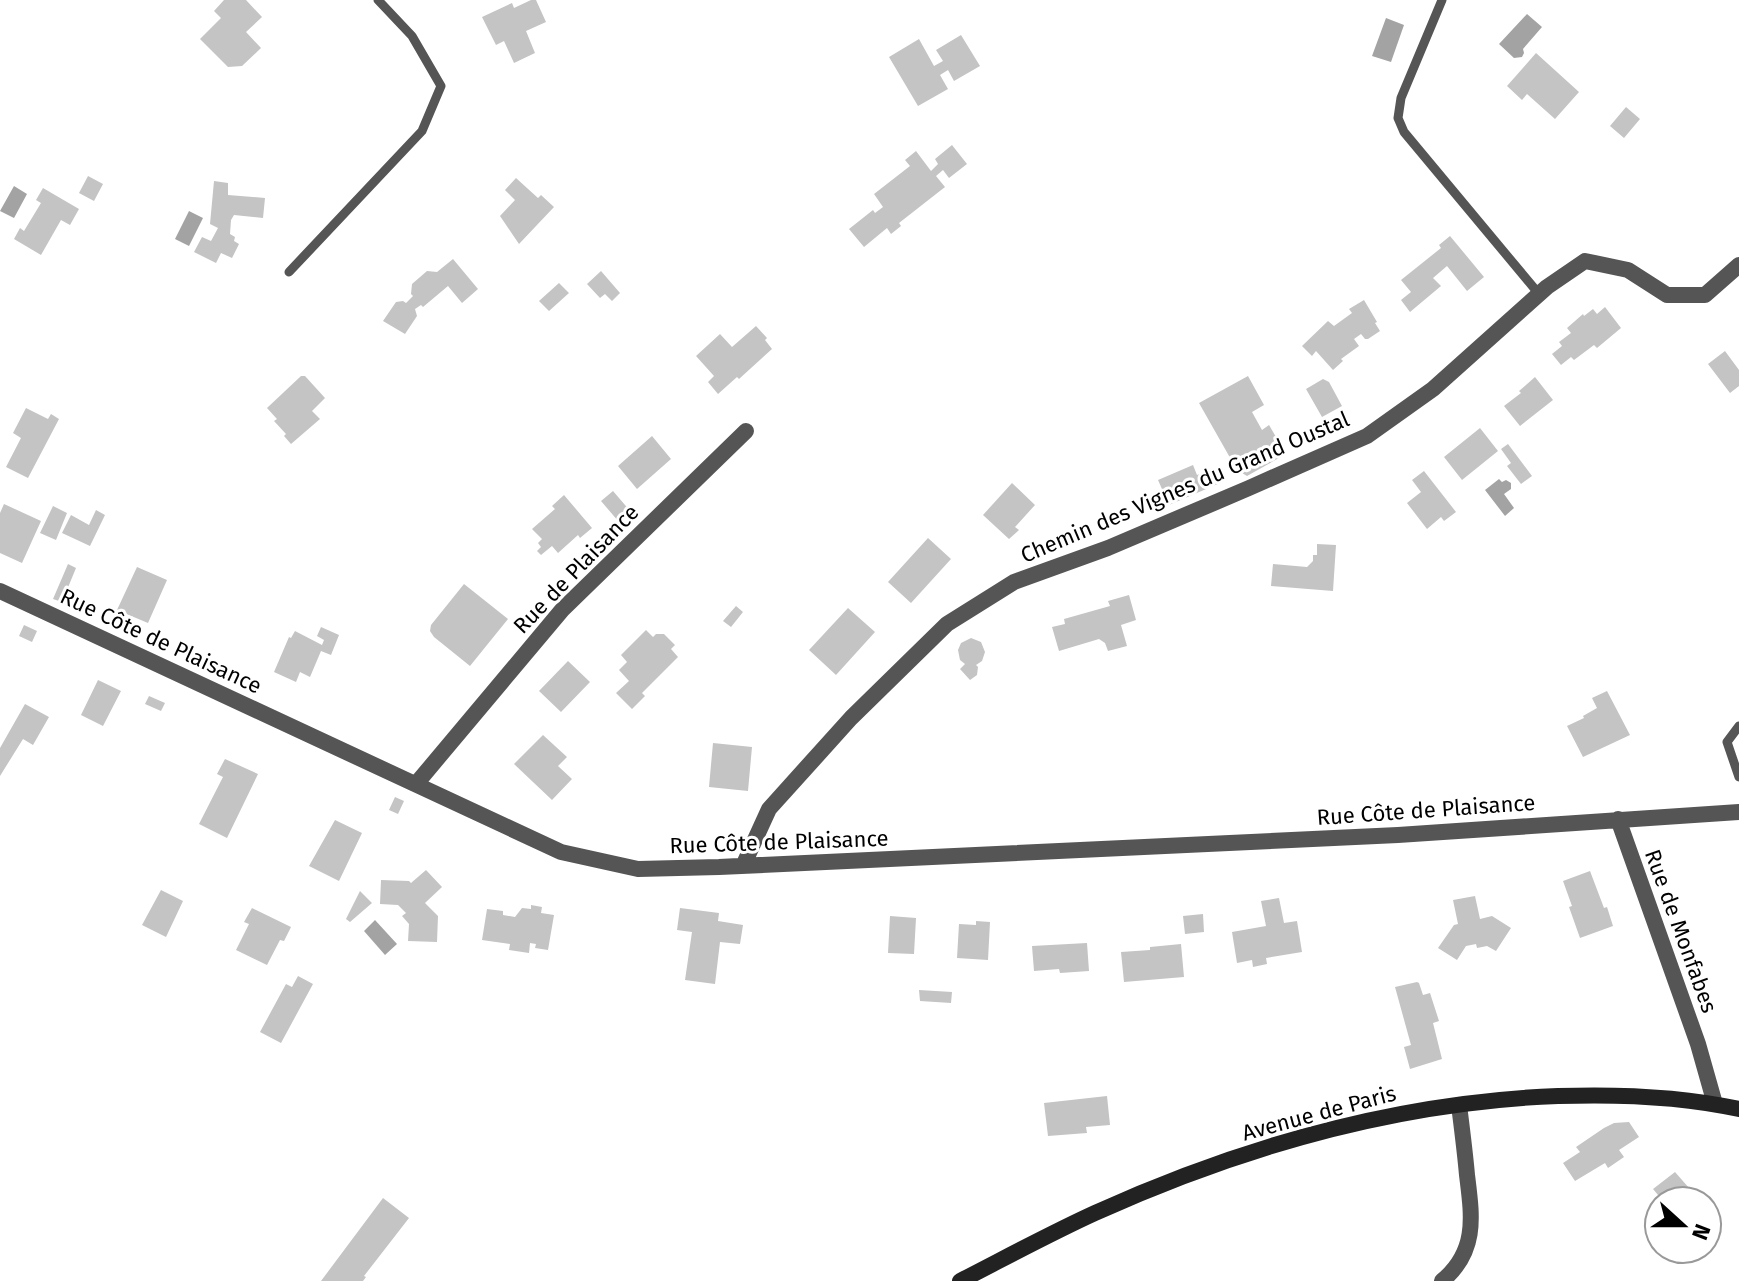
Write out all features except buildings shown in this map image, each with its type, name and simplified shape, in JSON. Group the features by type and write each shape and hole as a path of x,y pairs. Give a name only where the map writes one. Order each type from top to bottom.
{"main road":[{"name":"Avenue de Paris","path":"960,1281 1095,1213 1205,1168 1304,1136 1409,1112 1521,1098 1615,1095 1739,1109"}],"street":[{"name":"Chemin des Vignes du Grand Oustal","path":"743,866 769,809 851,718 947,624 1014,582 1108,548 1367,436 1433,389 1539,294 1585,261 1628,270 1667,295 1705,295 1739,265"},
{"name":"Rue de Plaisance","path":"416,784 562,610 746,431"},
{"name":"Rue Côte de Plaisance","path":"0,591 561,852 638,869 1398,835 1739,812"},
{"name":"Rue de Monfabes","path":"1618,819 1698,1044 1715,1104"},
{"path":"1442,1281 1460,1260 1473,1219 1459,1105"}],"lane":[{"path":"289,272 422,131 441,86 412,36 378,0"},
{"path":"1442,0 1401,98 1398,118 1404,132 1539,294"},
{"path":"1739,726 1727,742 1739,777"}],"shaded area":[{"path":"1527,14 1542,27 1523,49 1522,57 1514,58 1499,44"},
{"path":"1386,18 1404,25 1391,62 1372,56"},
{"path":"14,186 27,194 14,218 0,211"},
{"path":"189,211 203,218 189,246 175,239"},
{"path":"1499,479 1511,483 1511,489 1504,494 1514,508 1505,516 1485,490"},
{"path":"375,920 397,944 385,955 364,931"}]}
